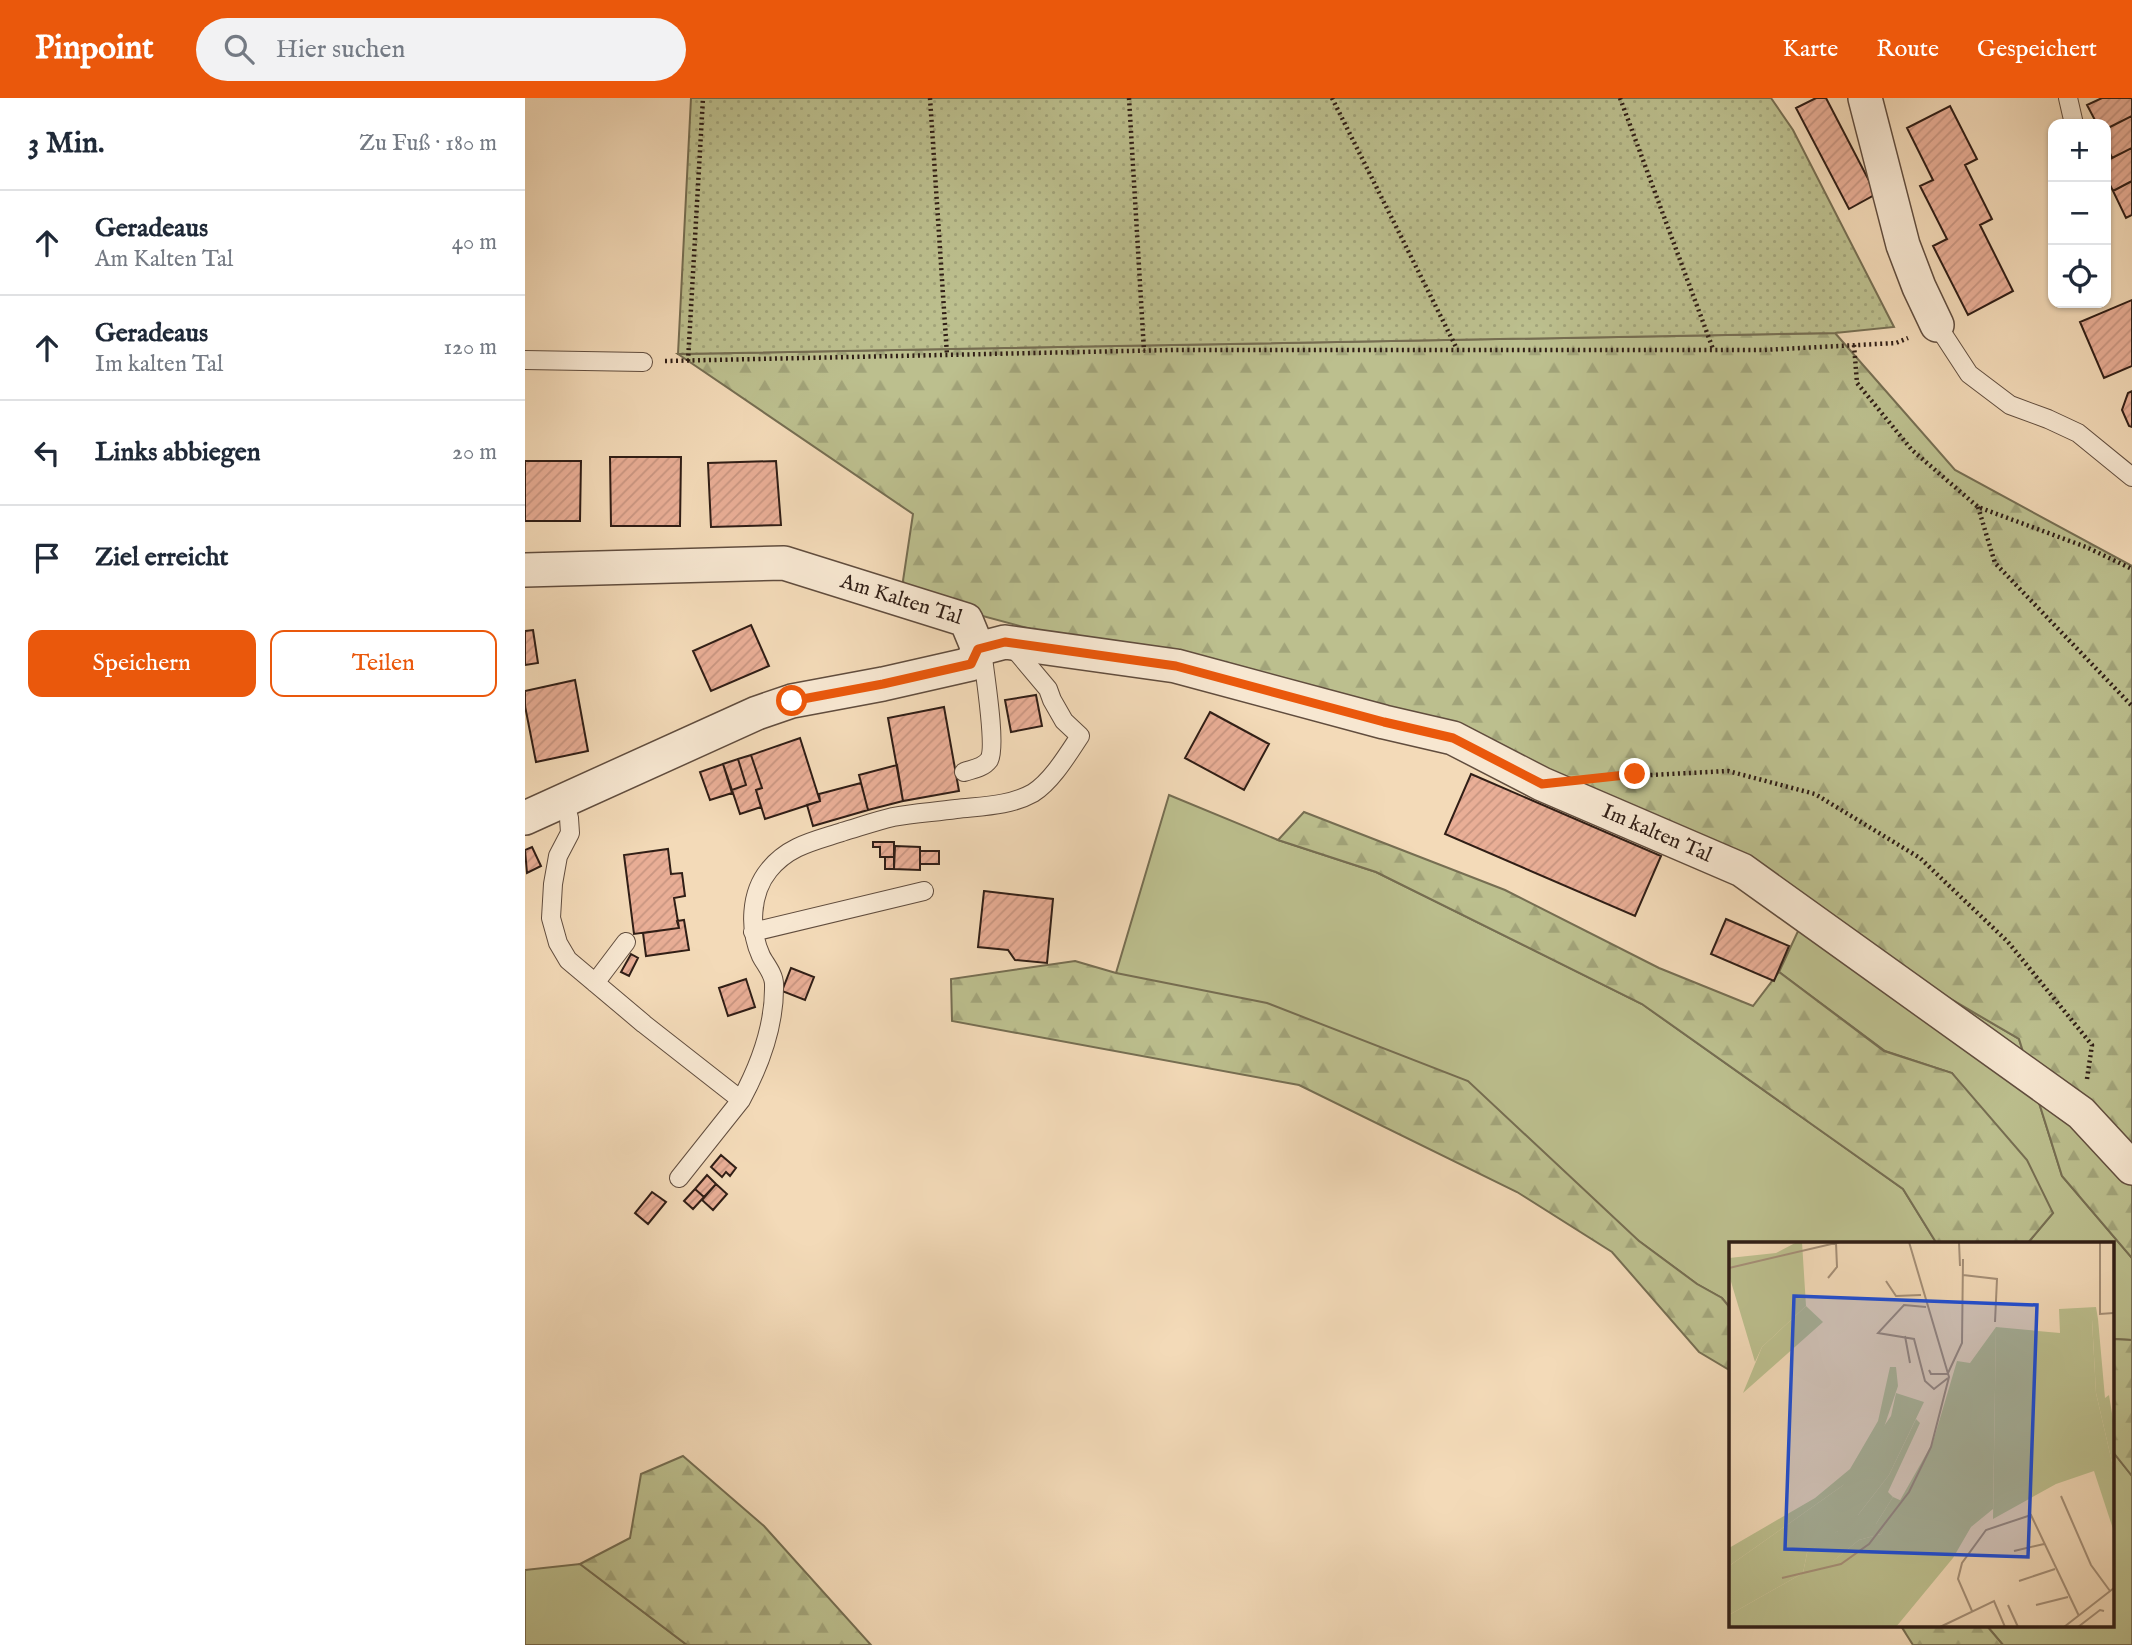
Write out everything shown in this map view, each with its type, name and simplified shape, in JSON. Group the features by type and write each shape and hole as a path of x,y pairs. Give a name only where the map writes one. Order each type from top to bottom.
{"street":[{"path":"1865,98 1903,244 1937,325"},
{"name":"Am Kalten Tal","path":"525,570 784,563 966,620 990,646 971,664 792,701 757,713 525,818"},
{"name":"Im kalten Tal","path":"990,646 1176,666 1453,738 1542,784 1742,870 2081,1113 2132,1168"}],"lane":[{"path":"2068,98 2073,119"},
{"path":"1937,325 1969,374 2010,405 2078,433 2132,477"},
{"path":"525,360 643,362"},
{"path":"964,772 981,767 990,758 990,646"},
{"path":"679,1178 741,1100 756,1073 765,1043 772,1010 774,980 760,954 753,932 753,910 767,872 784,855 800,845 895,817 1008,803 1035,792 1059,767 1080,736 1064,721 1048,689 990,646"},
{"path":"564,801 570,833 558,856 551,918 558,943 568,960 741,1100"},
{"path":"753,932 924,891"},
{"path":"595,983 626,942"}],"path":[{"path":"688,361 702,98"},
{"path":"930,98 947,355"},
{"path":"1129,98 1144,351"},
{"path":"1332,98 1457,349"},
{"path":"1619,98 1713,349"},
{"path":"643,362 1144,351 1763,350 1896,343 1937,325"},
{"path":"1854,345 1857,383 1912,450 1978,506 2086,547 2132,569"},
{"path":"1978,506 1995,563 2132,706"},
{"path":"1608,777 1728,771 1815,794 1920,858 2008,942 2092,1045 2081,1113"}],"green space":[{"path":"691,98 1771,98 1793,130 1894,327 1835,333 678,354"},
{"path":"1835,333 1955,470 2132,566 2132,1258 2062,1176 2019,1039 1806,914 1484,758 1098,647 901,594 913,514 678,354"},
{"path":"1169,795 1278,840 1376,872 1642,1004 1903,1189 1936,1242 1729,1242 1729,1307 1722,1298 1697,1284 1639,1241 1116,973"},
{"path":"1304,812 1505,890 1659,968 1753,1006 1779,972 1884,1051 1952,1073 2027,1160 2053,1213 2029,1242 1936,1242 1903,1189 1642,1004 1376,872 1278,840"},
{"path":"1806,914 2019,1039 2062,1176 2132,1258 2132,1340 2115,1339 2115,1242 2029,1242 2053,1213 1952,1073 1885,1051 1779,972"},
{"path":"1075,961 1116,973 1267,1003 1468,1081 1639,1241 1697,1284 1722,1298 1729,1307 1729,1370 1699,1352 1612,1252 1517,1192 1299,1085 952,1021 951,979"},
{"path":"2115,1339 2132,1340 2132,1476 2115,1455"},
{"path":"2115,1455 2132,1476 2132,1645 2003,1645 1989,1628 2115,1628"},
{"path":"683,1456 764,1526 871,1645 687,1645 580,1564 630,1538 641,1474"},
{"path":"580,1564 687,1645 525,1645 525,1570"},
{"path":"1902,1628 1989,1628 2003,1645 1913,1645"}],"building":[{"path":"1816,98 1826,98 1876,194 1849,209 1796,108"},
{"path":"2102,98 2132,98 2132,116 2111,126 2111,119 2094,119 2087,105"},
{"path":"1950,106 1977,159 1965,165 1992,219 1980,225 2013,291 1968,315 1933,246 1947,239 1920,186 1933,180 1907,128"},
{"path":"2132,116 2132,148 2112,158 2111,156 2111,126"},
{"path":"2132,148 2132,181 2113,191 2111,187 2111,158"},
{"path":"2132,181 2132,215 2126,218 2113,191"},
{"path":"2132,300 2132,366 2104,378 2080,322"},
{"path":"2132,391 2132,427 2122,410 2128,393"},
{"path":"610,457 681,457 680,526 611,526"},
{"path":"525,461 581,461 580,521 525,521"},
{"path":"776,461 781,525 711,527 708,463"},
{"path":"751,625 769,666 711,691 693,651"},
{"path":"533,630 538,663 525,665 525,631"},
{"path":"575,680 588,751 536,762 525,706 525,691"},
{"path":"1036,695 1042,726 1011,732 1005,700"},
{"path":"944,707 959,791 903,801 888,718"},
{"path":"1210,712 1269,744 1244,790 1185,758"},
{"path":"800,738 820,801 765,819 756,790 762,788 751,755"},
{"path":"751,755 762,788 756,790 761,807 740,814 732,790 746,785 738,759"},
{"path":"738,759 746,785 732,790 723,764"},
{"path":"723,764 732,793 710,800 700,772"},
{"path":"897,765 903,801 868,810 859,775"},
{"path":"1471,774 1661,856 1635,916 1445,834"},
{"path":"861,783 868,810 813,826 807,805 820,801 819,794"},
{"path":"873,842 894,842 894,857 880,857 880,847 873,847"},
{"path":"895,846 920,847 920,870 894,869"},
{"path":"532,847 541,866 527,873 525,850"},
{"path":"668,849 671,874 682,873 685,896 674,898 679,928 634,934 624,855"},
{"path":"920,851 939,851 939,864 920,864"},
{"path":"885,857 894,857 894,869 885,869"},
{"path":"984,891 1053,899 1047,963 1015,960 1008,950 978,947"},
{"path":"1726,919 1789,946 1774,981 1711,954"},
{"path":"684,920 689,950 646,956 643,933 679,928 677,921"},
{"path":"631,954 638,958 629,976 621,972"},
{"path":"791,968 814,977 805,1000 782,991"},
{"path":"746,979 755,1007 728,1016 719,988"},
{"path":"721,1155 736,1168 730,1176 726,1172 722,1177 711,1167"},
{"path":"707,1175 716,1184 704,1197 695,1189"},
{"path":"716,1184 727,1194 713,1210 702,1200"},
{"path":"695,1189 704,1197 693,1209 684,1201"},
{"path":"652,1192 666,1202 648,1224 635,1213"}],"route":[{"path":"792,701 971,664 978,649 1005,642 1176,666 1453,738 1542,784 1635,774"}]}
